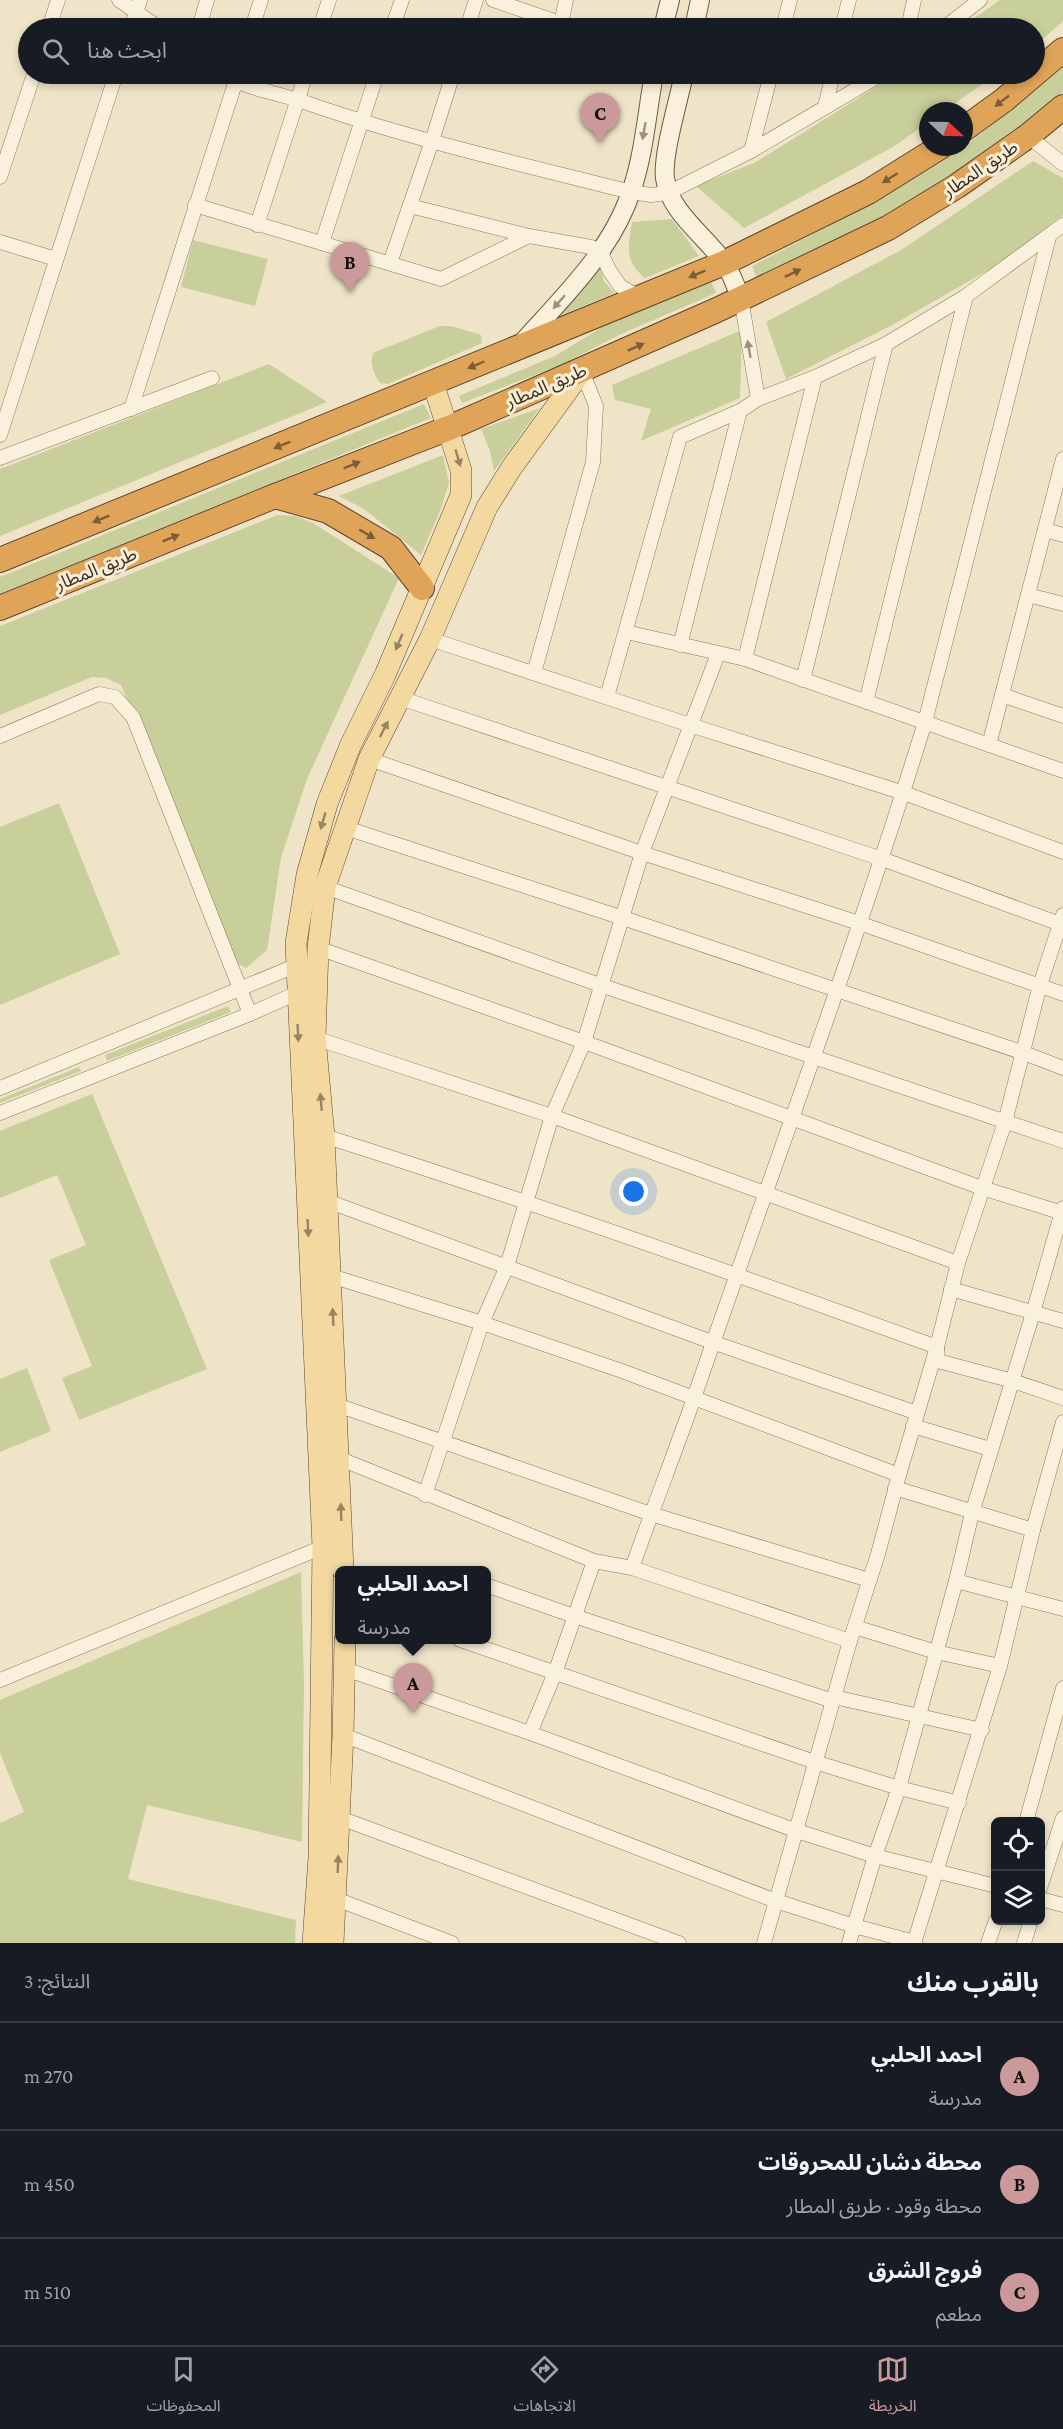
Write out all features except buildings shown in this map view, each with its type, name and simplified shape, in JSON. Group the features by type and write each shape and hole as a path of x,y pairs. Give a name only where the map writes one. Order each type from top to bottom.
{"highway":[{"path":"1045,66 1063,51"},
{"path":"973,122 1023,84"},
{"name":"طريق المطار","path":"0,608 449,428 582,371 741,298 888,228 957,186 1028,136 1063,107"},
{"path":"0,560 724,263 868,192 926,156"},
{"path":"275,496 328,511 391,548 422,588"}],"main road":[{"path":"666,18 670,0"},
{"path":"696,18 700,0"},
{"path":"518,347 601,252 631,192 652,84"},
{"path":"682,84 666,160 664,176 668,193 724,263 741,298"},
{"path":"343,1566 332,1276 324,1136 315,1038 318,948 325,887 369,759 430,639 487,507 512,466 582,371"},
{"path":"313,1943 319,1857 323,1547 295,966 296,943 307,875 327,804 351,744 385,675 461,495 461,470 433,383"},
{"path":"461,495 480,501 487,507"},
{"path":"333,1943 340,1818 345,1644"}],"street":[{"path":"52,18 58,0"},
{"path":"119,0 138,6 149,18"},
{"path":"201,18 207,0"},
{"path":"255,18 261,0"},
{"path":"323,18 329,0"},
{"path":"396,18 402,0"},
{"path":"470,18 476,0"},
{"path":"494,0 544,18"},
{"path":"562,18 566,0"},
{"path":"786,18 790,0"},
{"path":"844,18 849,0"},
{"path":"910,18 914,0"},
{"path":"956,18 976,2"},
{"path":"0,177 31,84"},
{"path":"0,435 114,84"},
{"path":"131,409 195,206 230,84"},
{"path":"255,84 360,122 631,192 651,195 668,193 751,151 865,84"},
{"path":"257,225 302,84"},
{"path":"322,243 373,84"},
{"path":"390,263 450,84"},
{"path":"751,151 768,84"},
{"path":"825,107 830,84"},
{"path":"1028,136 1063,164"},
{"path":"195,206 441,279 529,236"},
{"path":"410,206 529,236 591,247 601,252 620,286 639,297"},
{"path":"607,697 680,437 740,411 758,399 815,377 886,344 966,296 1063,225"},
{"path":"632,1568 767,1194 791,1118 904,793 926,722 1049,237"},
{"path":"0,242 56,259"},
{"path":"866,702 966,296"},
{"path":"741,298 758,399"},
{"path":"803,680 886,344"},
{"path":"534,673 593,462 596,406 582,371"},
{"path":"746,659 815,377"},
{"path":"0,458 212,378"},
{"path":"680,645 740,411"},
{"path":"989,745 1063,459"},
{"path":"1045,530 1063,535"},
{"path":"1028,595 1063,604"},
{"path":"626,632 746,659 1063,771"},
{"path":"430,639 690,726 904,793 1063,852"},
{"path":"425,1495 482,1323 507,1266 552,1116 584,1042 642,853 718,654"},
{"path":"0,736 99,694 115,697 133,717 250,1014"},
{"path":"1002,695 1063,716"},
{"path":"400,698 1062,921 1040,985 1005,1122 957,1263 937,1347 764,1943"},
{"path":"369,759 642,853 859,923 1063,994"},
{"path":"346,828 623,918 1063,1068"},
{"path":"325,887 600,985 1063,1141"},
{"path":"318,948 584,1042 982,1188 1063,1211 1034,1312 990,1449 899,1788 875,1856 849,1943"},
{"path":"0,1088 295,966"},
{"path":"0,1113 250,1014 297,993"},
{"path":"315,1038 552,1116 957,1263"},
{"path":"324,1136 527,1201 937,1347"},
{"path":"327,1201 712,1342 990,1449"},
{"path":"332,1276 482,1323 694,1398 972,1513 1033,1530"},
{"path":"951,1289 1063,1321"},
{"path":"937,1347 938,1361 1012,1381 1063,1398"},
{"path":"337,1405 651,1514 869,1580"},
{"path":"343,1735 776,1901 854,1926 915,1942 982,1730 1063,1422"},
{"path":"338,1458 425,1495 594,1561 632,1568 850,1641"},
{"path":"0,1680 323,1547"},
{"path":"530,1733 555,1673 594,1561"},
{"path":"956,1581 1063,1609"},
{"path":"491,1587 574,1616 834,1699 982,1730"},
{"path":"855,1627 936,1652 1000,1666"},
{"path":"472,1644 815,1762 899,1788 959,1803"},
{"path":"345,1669 530,1733 797,1831 875,1856 991,1885"},
{"path":"1027,1817 1063,1688"},
{"path":"340,1818 679,1943"},
{"path":"1045,1875 1063,1818"},
{"path":"336,1899 452,1943"},
{"path":"1045,1900 1063,1905"},
{"path":"988,1943 994,1925"},
{"path":"1024,1943 1029,1925"}],"green space":[{"path":"1000,0 1063,0 1063,21 1045,37 1045,18 975,18"},
{"path":"1063,68 1063,92 998,143 952,175 882,218 757,279 752,266 873,203 949,156 973,156 973,140"},
{"path":"881,84 983,84 957,102 919,102 919,129 895,146 744,228 696,186 756,162"},
{"path":"1033,161 1063,178 1063,215 999,264 896,323 786,379 766,322 901,250"},
{"path":"672,219 699,256 645,278 638,272 629,253 632,222"},
{"path":"193,240 268,259 255,306 181,287"},
{"path":"599,262 604,281 614,293 562,315 560,313"},
{"path":"711,282 716,293 619,335 563,364 462,403 459,396 555,356 612,321"},
{"path":"440,326 451,326 481,335 482,343 388,384 380,383 373,369 373,353"},
{"path":"742,330 740,398 641,441 651,409 615,400 612,385"},
{"path":"269,364 327,402 0,536 0,469"},
{"path":"424,404 431,418 0,594 0,577"},
{"path":"540,408 494,471 490,451 481,429"},
{"path":"443,455 449,483 421,555 364,509 339,496"},
{"path":"277,515 296,516 313,523 399,578 307,779 281,858 267,950 246,968 234,962 121,685 106,678 92,677 0,715 0,626"},
{"path":"59,803 120,954 0,1005 0,827"},
{"path":"228,1006 231,1012 107,1061 105,1055"},
{"path":"79,1067 81,1071 0,1103 0,1099"},
{"path":"92,1094 207,1369 79,1420 62,1378 92,1366 49,1260 86,1245 57,1175 0,1198 0,1131"},
{"path":"27,1368 51,1431 0,1452 0,1379"},
{"path":"301,1572 304,1683 302,1842 147,1805 128,1879 296,1920 295,1943 0,1943 0,1823 24,1812 0,1753 0,1700"}],"place":[{"name":"فروج الشرق","path":"600,143"},
{"name":"محطة دشان للمحروقات","path":"350,292"},
{"name":"احمد الحلبي","path":"413,1713"}]}
